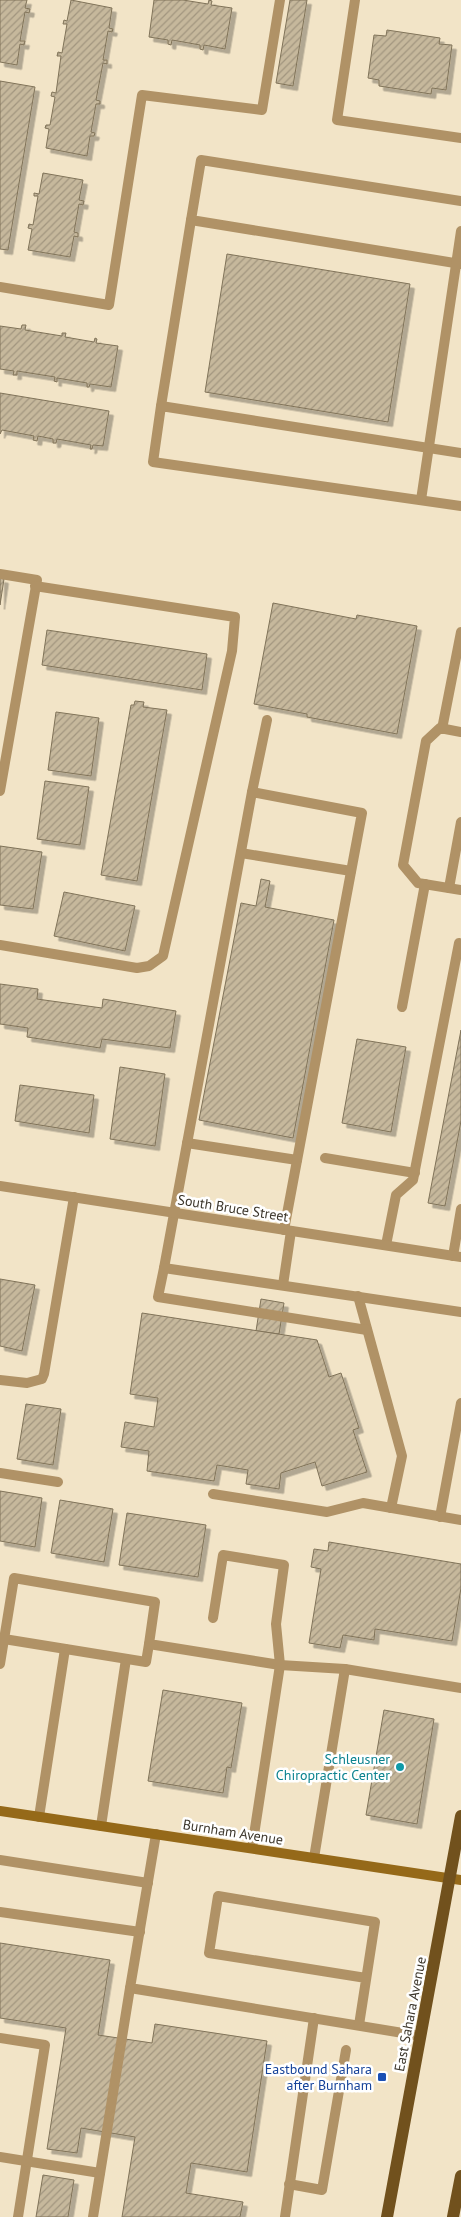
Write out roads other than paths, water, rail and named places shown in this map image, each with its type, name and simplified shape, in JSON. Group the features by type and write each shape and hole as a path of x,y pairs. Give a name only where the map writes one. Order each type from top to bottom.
{"main road":[{"name":"East Sahara Avenue","path":"387,2217 421,2036 455,1879 461,1816"},
{"path":"453,2217 461,2176"}],"street":[{"path":"0,287 109,305 142,95 262,110 280,0"},
{"path":"355,0 337,120 461,138"},
{"path":"461,200 201,160 153,462 461,506"},
{"path":"191,220 459,263"},
{"path":"421,500 459,263 461,231"},
{"path":"161,406 461,454"},
{"path":"0,574 37,580 0,791"},
{"path":"0,945 137,968 149,966 163,956 232,651 235,617 36,586"},
{"path":"442,728 461,632"},
{"path":"267,720 158,1297 367,1330"},
{"path":"461,732 440,728 426,741 403,865 418,883 461,890"},
{"path":"252,792 362,813 297,1160 283,1285"},
{"path":"449,888 461,822"},
{"path":"241,853 351,871"},
{"path":"402,1007 425,884"},
{"path":"386,1245 396,1195 413,1180 415,1173 461,944"},
{"path":"187,1143 297,1160"},
{"path":"325,1158 415,1173"},
{"name":"South Bruce Street","path":"0,1186 457,1256"},
{"path":"0,1380 27,1383 42,1378 44,1374 74,1198"},
{"path":"457,1256 461,1210"},
{"path":"164,1268 461,1312"},
{"path":"358,1296 402,1456 391,1508"},
{"path":"440,1517 461,1403"},
{"path":"0,1473 58,1482"},
{"path":"213,1494 327,1512 363,1503 461,1520"},
{"path":"213,1618 224,1555 284,1565 276,1624 280,1665 252,1848"},
{"path":"0,1664 4,1639 14,1578 155,1602 146,1662 4,1639"},
{"path":"149,1644 280,1665 345,1669 461,1688"},
{"path":"39,1817 65,1649"},
{"path":"101,1826 126,1659"},
{"path":"314,1858 345,1669"},
{"name":"Burnham Avenue","path":"0,1811 455,1879"},
{"path":"93,2217 156,1834"},
{"path":"0,1860 148,1883"},
{"path":"359,2025 375,1922 218,1896 209,1953 366,1978"},
{"path":"0,1912 140,1932"},
{"path":"130,1988 421,2036"},
{"path":"285,2217 314,2018"},
{"path":"0,2038 45,2046 18,2217"},
{"path":"290,2184 322,2190 346,2050"},
{"path":"0,2157 100,2173"}],"place":[{"name":"Schleusner Chiropractic Center","path":"400,1767"},
{"name":"Eastbound Sahara after Burnham","path":"382,2077"}]}
